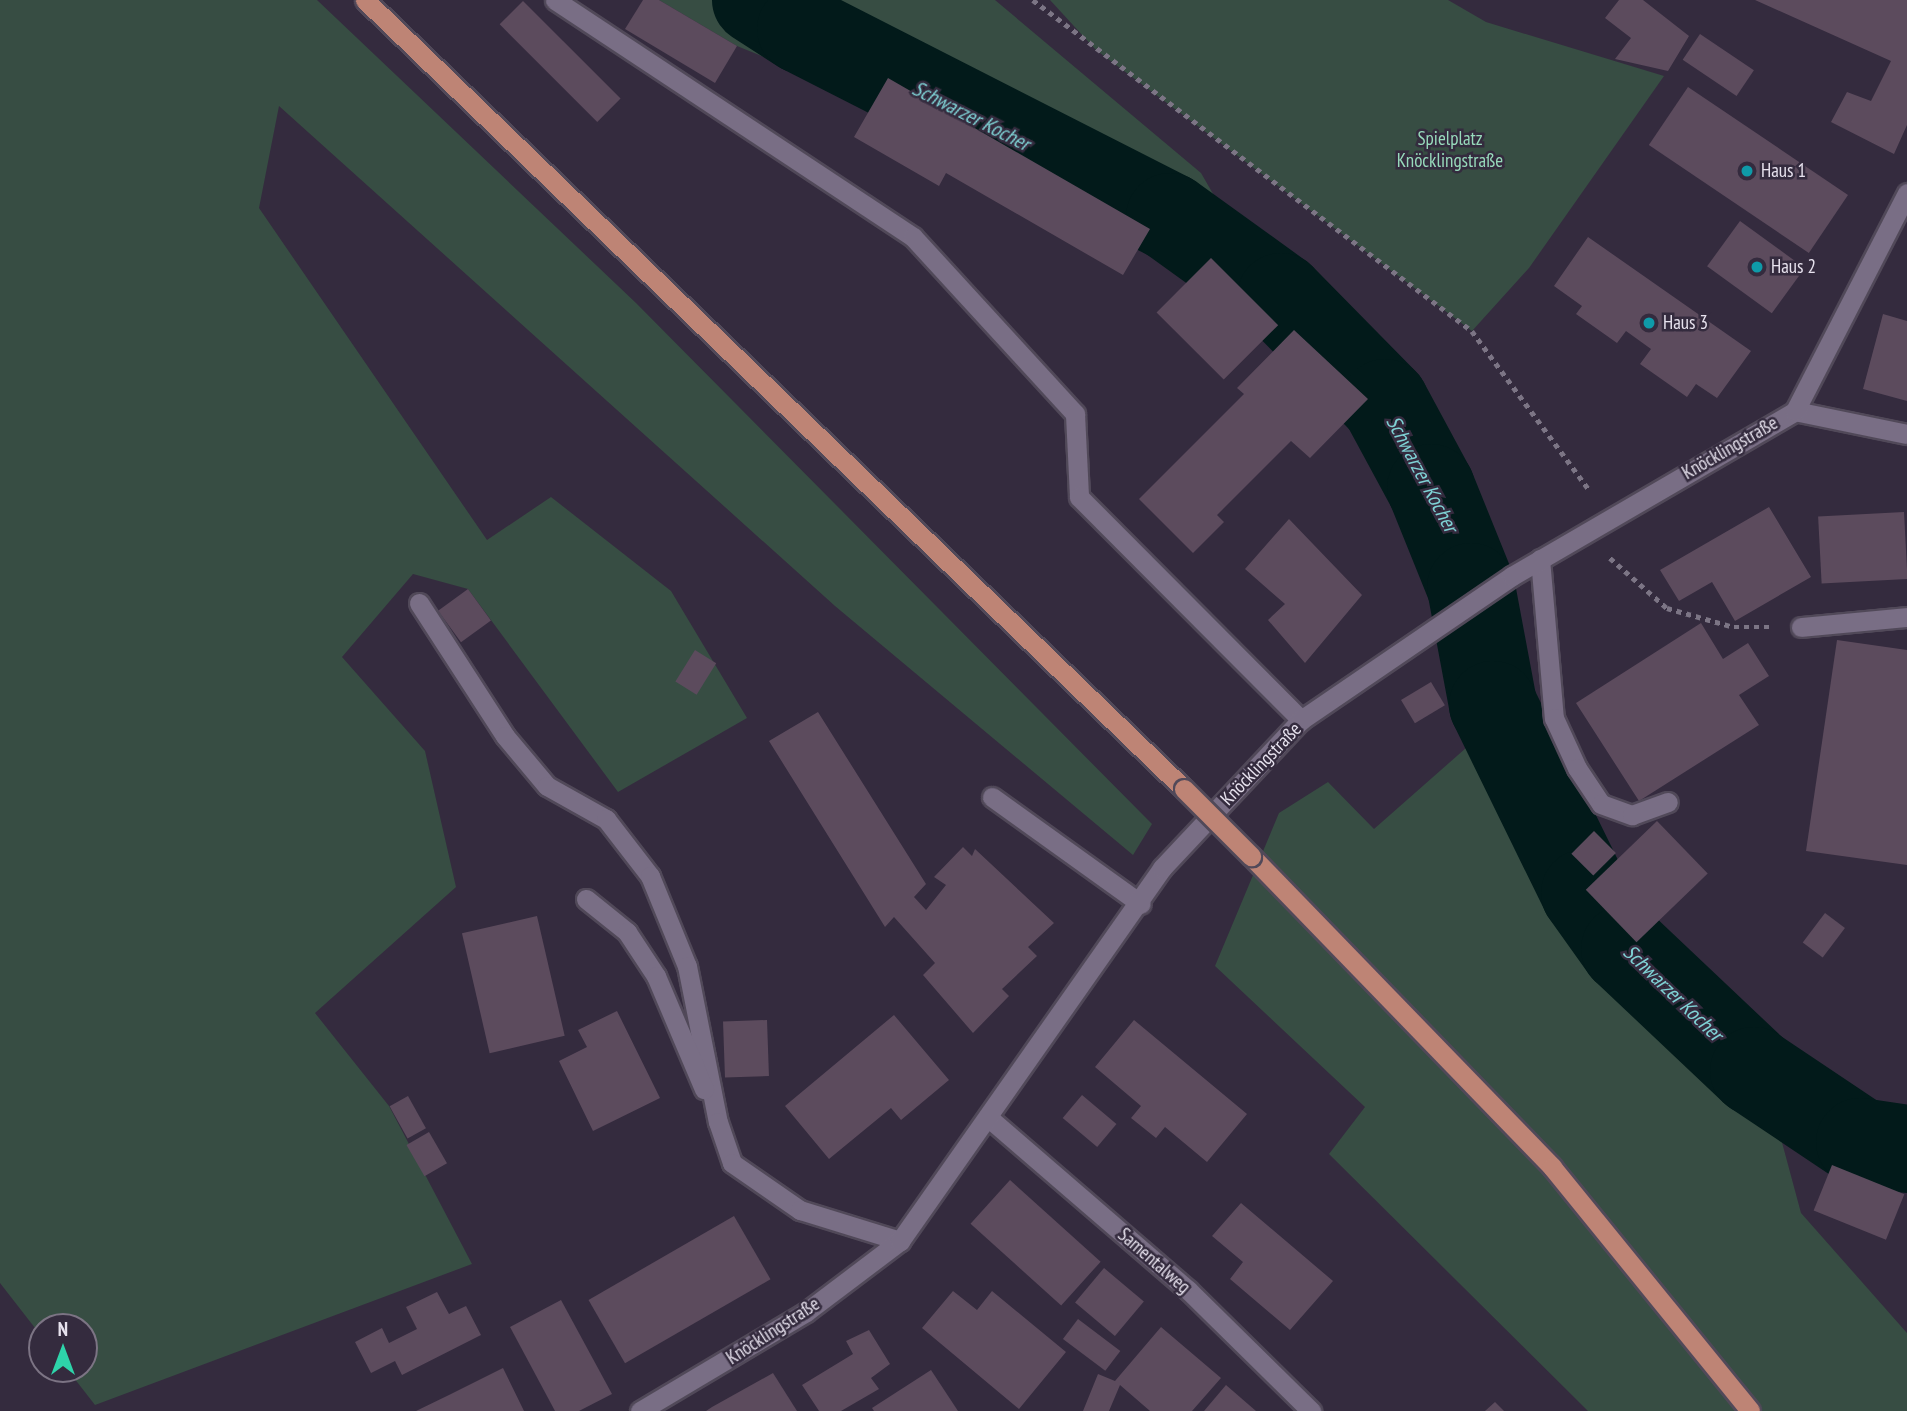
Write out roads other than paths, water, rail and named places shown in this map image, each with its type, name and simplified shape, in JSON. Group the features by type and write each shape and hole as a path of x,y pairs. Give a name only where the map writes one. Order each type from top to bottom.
{"highway":[{"path":"365,0 1251,856 1552,1167 1750,1411"}],"street":[{"path":"555,0 913,237 1075,414 1079,497 1301,720"},
{"name":"Knöcklingstraße","path":"640,1411 806,1312 900,1241 990,1119 1163,869 1301,720 1540,559 1795,411 1907,193"},
{"name":"Knöcklingstraße","path":"1795,411 1907,434"},
{"path":"1540,559 1546,677 1554,718 1577,768 1601,804 1632,815 1668,802"},
{"path":"419,603 505,736 548,786 606,819 650,876 687,966 719,1122"},
{"path":"1801,626 1907,617"},
{"path":"992,797 1141,904"},
{"path":"586,899 626,932 656,976 719,1122 732,1163 800,1210 900,1241"},
{"name":"Samentalweg","path":"990,1119 1188,1290 1311,1411"}],"waterway":[{"name":"Schwarzer Kocher","path":"756,0 801,29 1170,217 1281,297 1385,403 1431,488 1471,587 1493,705 1585,893 1625,949 1754,1071 1860,1142 1907,1149"}],"place":[{"name":"Haus 1","path":"1747,171"},
{"name":"Haus 2","path":"1757,267"},
{"name":"Haus 3","path":"1649,323"}],"park label":[{"name":"Spielplatz Knöcklingstraße","path":"1450,150"}]}
